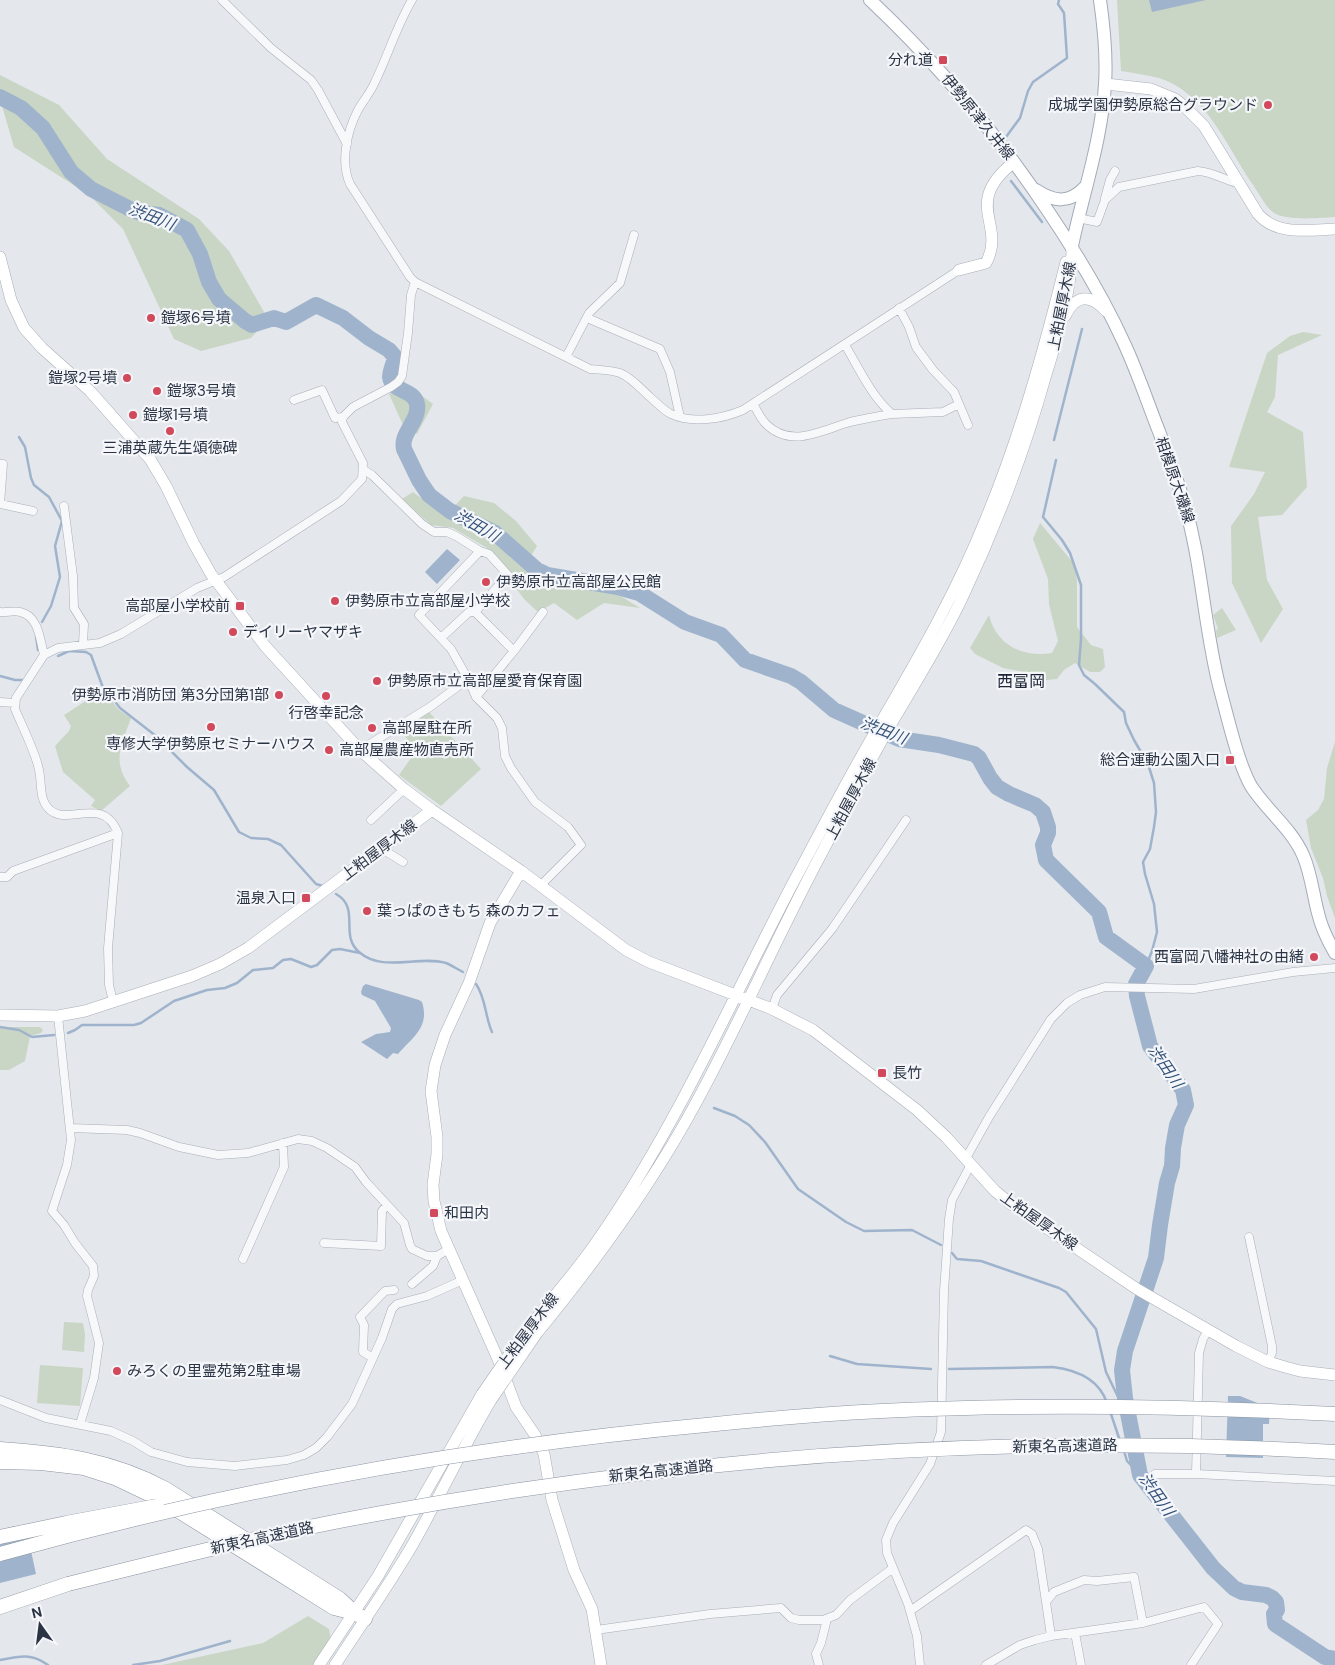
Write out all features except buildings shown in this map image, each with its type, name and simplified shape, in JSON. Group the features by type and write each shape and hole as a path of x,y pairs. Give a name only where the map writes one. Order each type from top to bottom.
{"highway":[{"path":"0,1537 58,1524 183,1501 426,1460 573,1439 775,1418 878,1411 1091,1407 1335,1414"},
{"name":"新東名高速道路","path":"0,1605 68,1584 260,1537 381,1513 597,1479 714,1465 827,1455 945,1448 1051,1445 1156,1444 1335,1452"},
{"path":"0,1449 47,1452 89,1460 111,1465 149,1480 199,1517 360,1616"},
{"path":"0,1462 41,1463 84,1468 115,1478 199,1517"},
{"path":"0,1554 49,1540 212,1502 337,1476"}],"main road":[{"name":"伊勢原津久井線","path":"870,0 936,66 997,138 1072,246"},
{"path":"1072,246 1097,140 1106,84 1106,54 1100,0"},
{"path":"1106,84 1151,89 1175,99 1184,106 1204,126 1258,214 1274,227 1298,230 1335,229"},
{"path":"959,270 986,263 990,256 990,233 986,206 988,196 992,184 1014,162"},
{"path":"1032,187 1048,197 1061,200 1077,195 1085,187"},
{"name":"相模原大磯線","path":"1072,246 1125,344 1181,492 1192,528 1205,614 1220,691 1243,766 1250,783 1260,798 1294,838 1299,847 1310,873 1319,916 1335,953"},
{"name":"上粕屋厚木線","path":"890,717 933,654 962,598 994,527 1032,424 1061,322 1072,268 1072,246"},
{"name":"上粕屋厚木線","path":"319,1665 360,1616 413,1544 471,1433 487,1397 612,1218 684,1097 798,875 890,717 985,522 1019,428 1044,349 1072,246"},
{"path":"0,257 3,283 14,308 28,332 42,348 90,391 150,459 166,486 194,544 216,581 265,646 360,750 404,789 432,810"},
{"path":"1061,322 1074,303 1087,298 1093,299 1111,316"},
{"name":"上粕屋厚木線","path":"533,1330 585,1274 637,1202 696,1102 869,754"},
{"name":"上粕屋厚木線","path":"0,1015 58,1016 85,1011 192,976 241,952 432,810 521,871 626,950 649,962 772,1009 813,1030 835,1045 917,1110 939,1130 995,1191 1011,1204 1137,1289 1268,1362 1300,1371 1335,1375"},
{"path":"521,871 490,923 469,982 445,1035 435,1065 431,1091 437,1137 433,1185 434,1202 441,1230 498,1359 516,1406 535,1435 544,1454 552,1500 574,1570 589,1600 601,1665"},
{"name":"上粕屋厚木線","path":"335,1665 360,1616"}],"street":[{"path":"222,0 271,48 311,80 347,144"},
{"path":"412,0 402,16 374,85 357,111 347,144 346,174 350,184 415,282 590,369 622,374 670,414 698,420 731,415 753,404 959,270"},
{"path":"1078,218 1097,222 1110,180 1115,171"},
{"path":"1104,200 1119,187 1198,171 1209,172 1228,181 1238,183"},
{"path":"566,357 589,313 620,283 634,235"},
{"path":"294,400 304,392 322,390 335,418 343,417 353,407 395,385 402,376 415,282"},
{"path":"899,308 909,327 916,347 932,370 954,392 968,426"},
{"path":"587,318 660,349 670,372 680,417"},
{"path":"845,345 876,397 892,414"},
{"path":"753,404 764,423 774,431 797,437 808,436 850,422 892,414 943,412 959,404"},
{"path":"113,1001 109,985 108,948 118,834 115,826 109,819 100,814 89,812 64,815 49,809 42,797 39,769 15,709 16,698 44,655 58,648 100,643 121,634 181,596 231,573 341,501 362,479 364,470 363,463 342,422 343,417"},
{"path":"0,464 3,464 4,470 0,504 33,511"},
{"path":"364,470 422,524 434,532 447,532 456,536 480,551 489,554 508,575 475,612"},
{"path":"64,506 73,576 74,608 84,624 83,644"},
{"path":"480,551 419,616 451,649 476,697 497,718 502,728 505,756 530,795 535,802 568,826 581,845 540,886"},
{"path":"0,612 17,611 27,616 38,628 44,655"},
{"path":"441,638 469,612 475,612 514,651"},
{"path":"476,697 543,612"},
{"path":"360,750 430,707 468,679"},
{"path":"0,702 15,703"},
{"path":"371,820 404,789"},
{"path":"772,1009 777,996 832,929 906,820"},
{"path":"0,877 7,877 13,871 23,871 118,834"},
{"path":"382,848 403,862"},
{"path":"920,1665 917,1636 910,1611 886,1553 886,1540 893,1523 930,1464 941,1432 944,1291 949,1219 952,1200 988,1117 1053,1018 1067,1003 1080,995 1105,988 1124,987 1194,989 1293,972 1335,968"},
{"path":"58,1016 71,1140 67,1165 52,1211 93,1266 94,1276 87,1296 99,1343 94,1378 80,1424"},
{"path":"70,1128 127,1130 179,1147 218,1155 248,1153 282,1143 305,1140 327,1148 355,1167 366,1182 404,1223 412,1248 427,1256 437,1256 449,1249"},
{"path":"243,1258 284,1167 282,1143"},
{"path":"324,1243 380,1246 382,1211 387,1205"},
{"path":"1250,1238 1272,1346 1272,1353 1268,1362"},
{"path":"412,1284 433,1266 437,1256"},
{"path":"0,1400 46,1418 110,1431 133,1441 150,1452 187,1462 235,1466 288,1460 310,1452 327,1437 352,1404 373,1358 389,1316 397,1304 427,1296 463,1280"},
{"path":"373,1358 363,1352 364,1326 360,1317 384,1290 394,1290"},
{"path":"1196,1474 1199,1353 1202,1339 1208,1330"},
{"path":"1155,1474 1196,1474 1335,1481"},
{"path":"910,1611 1026,1530 1032,1534 1038,1549 1051,1636"},
{"path":"596,1630 710,1614 781,1608 790,1618 799,1620 827,1619 836,1615 850,1600 893,1568"},
{"path":"1046,1602 1054,1592 1084,1580 1097,1581 1134,1578 1143,1623"},
{"path":"986,1665 1020,1645 1051,1636 1143,1623 1204,1607 1218,1624 1191,1665"},
{"path":"819,1665 816,1654 827,1619"},
{"path":"1076,1633 1082,1665"}],"green space":[{"name":"成城学園伊勢原総合グラウンド","path":"1117,0 1335,0 1335,217 1295,218 1280,216 1274,213 1265,203 1213,122 1190,95 1175,85 1159,78 1121,71"},
{"path":"0,75 59,105 107,159 199,219 229,251 268,319 251,338 201,351 174,339 123,229 89,195 14,147 0,99"},
{"path":"1303,332 1322,335 1278,355 1275,397 1267,412 1303,432 1307,487 1282,515 1258,517 1267,580 1283,609 1261,643 1232,583 1231,526 1254,494 1265,472 1229,467 1267,353 1290,336"},
{"path":"406,384 433,404 417,434 403,425 389,394"},
{"path":"413,492 445,516 464,496 494,503 516,521 537,546 526,564 543,580 619,595 640,608 604,603 577,620 554,603 538,612 524,599 487,548 453,528 431,525 402,499"},
{"path":"1040,523 1075,565 1077,627 1091,645 1103,649 1105,667 1100,672 1090,672 1075,663 1064,670 1057,679 1038,681 1024,672 1003,668 975,654 970,648 989,615 998,634 1004,642 1012,647 1031,653 1052,653 1058,641 1049,604 1048,579 1033,539"},
{"path":"1222,608 1236,630 1217,638 1216,630 1218,629 1213,615"},
{"path":"103,690 119,710 131,718 120,752 121,768 130,786 101,811 91,806 95,800 63,772 55,746 69,731 71,726 64,715"},
{"path":"428,711 481,769 441,806 399,775 416,751 399,728"},
{"path":"1335,742 1335,918 1323,878 1311,848 1306,820 1318,810 1324,799 1327,768"},
{"path":"0,1027 40,1027 43,1030 41,1033 30,1036 25,1061 9,1070 0,1070"},
{"path":"64,1322 83,1323 85,1334 84,1352 62,1350"},
{"path":"40,1365 83,1368 80,1406 37,1403"},
{"path":"308,1616 329,1629 331,1640 313,1665 162,1665 263,1643"}],"water":[{"path":"1149,0 1206,0 1152,12"},
{"path":"447,549 460,560 437,584 425,572"},
{"path":"366,984 422,1002 424,1018 419,1031 398,1054 393,1053 387,1059 361,1042 376,1034 390,1032 391,1028 375,1001 362,995 363,986"},
{"path":"1228,1396 1240,1396 1270,1408 1269,1424 1263,1424 1263,1458 1226,1457"},
{"path":"15,1526 28,1537 36,1574 0,1583 0,1530"}],"waterway":[{"path":"1006,137 1020,118 1028,91 1033,82 1067,58 1064,13 1058,4 1059,0"},
{"name":"渋田川","path":"0,97 21,108 43,128 71,172 91,189 132,210 159,215 187,230 200,254 209,282 219,299 245,321 252,325 274,318 286,322 316,305 343,318 369,338 389,350 395,357 390,375 392,382 412,396 417,404 416,416 405,438 404,449 419,480 429,495 450,511 495,533 537,570 547,575 618,587 639,593 685,622 721,635 745,660 791,676 834,710 899,739 939,745 974,754 979,758 997,787 1035,805 1043,812 1048,827 1048,833 1043,845 1046,860 1099,912 1106,937 1146,966 1136,984 1137,996 1150,1046 1183,1090 1186,1105 1177,1125 1156,1258 1125,1351 1122,1370 1125,1398 1140,1475 1213,1568 1234,1588 1242,1592 1266,1595 1272,1598 1276,1602 1277,1610 1274,1614 1275,1624 1325,1657 1335,1659"},
{"path":"1011,181 1042,222"},
{"path":"1054,440 1082,329"},
{"path":"19,437 25,447 34,485 49,497 62,521 55,546 60,577 51,606 42,622"},
{"path":"1056,460 1043,517 1070,553 1081,585 1079,665 1084,675 1124,712 1126,723 1148,764 1154,783 1156,812 1154,827 1150,849 1143,862 1154,904 1157,932 1146,966"},
{"path":"36,636 38,650"},
{"path":"58,656 69,651 86,652 91,655 102,685 120,708 156,736 187,767 214,790 239,832 251,838 268,839 281,845 316,884 323,886"},
{"path":"0,676 22,680"},
{"path":"336,894 347,907 350,938 353,945 368,958 390,963 435,961 446,963 463,972"},
{"path":"68,1033 82,1025 134,1025 141,1023 174,1001 207,990 225,988 237,983 253,970 273,968 283,960 291,959 311,967 317,965 332,950 340,949 360,953"},
{"path":"476,984 482,995 492,1032"},
{"path":"0,1027 19,1030 32,1037 54,1035"},
{"path":"714,1108 735,1116 749,1125 765,1142 798,1189 846,1222 864,1231 912,1230 941,1245"},
{"path":"952,1253 957,1259 981,1261 1066,1292 1096,1329 1106,1372 1120,1401"},
{"path":"830,1356 857,1364 931,1369"},
{"path":"949,1369 1062,1368 1079,1373 1093,1382 1099,1388 1107,1403"},
{"path":"1110,1411 1120,1441"},
{"path":"1124,1451 1127,1461 1140,1475"},
{"path":"133,1665 160,1661 230,1641"},
{"path":"0,1660 25,1656 42,1661 48,1665"}],"place":[{"name":"分れ道","path":"943,60"},
{"name":"成城学園伊勢原総合グラウンド","path":"1268,105"},
{"name":"鎧塚6号墳","path":"151,318"},
{"name":"鎧塚2号墳","path":"127,378"},
{"name":"鎧塚3号墳","path":"157,391"},
{"name":"鎧塚1号墳","path":"133,415"},
{"name":"三浦英蔵先生頌徳碑","path":"170,431"},
{"name":"伊勢原市立高部屋公民館","path":"486,582"},
{"name":"伊勢原市立高部屋小学校","path":"335,601"},
{"name":"高部屋小学校前","path":"240,606"},
{"name":"デイリーヤマザキ","path":"233,632"},
{"name":"伊勢原市立高部屋愛育保育園","path":"377,681"},
{"name":"伊勢原市消防団 第3分団第1部","path":"279,695"},
{"name":"行啓幸記念","path":"326,696"},
{"name":"専修大学伊勢原セミナーハウス","path":"211,727"},
{"name":"高部屋駐在所","path":"372,728"},
{"name":"高部屋農産物直売所","path":"329,750"},
{"name":"総合運動公園入口","path":"1230,760"},
{"name":"温泉入口","path":"306,898"},
{"name":"葉っぱのきもち 森のカフェ","path":"367,911"},
{"name":"西富岡八幡神社の由緒","path":"1314,957"},
{"name":"長竹","path":"882,1073"},
{"name":"和田内","path":"434,1213"},
{"name":"みろくの里霊苑第2駐車場","path":"117,1371"}],"district":[{"name":"西富岡","path":"1021,681"}]}
